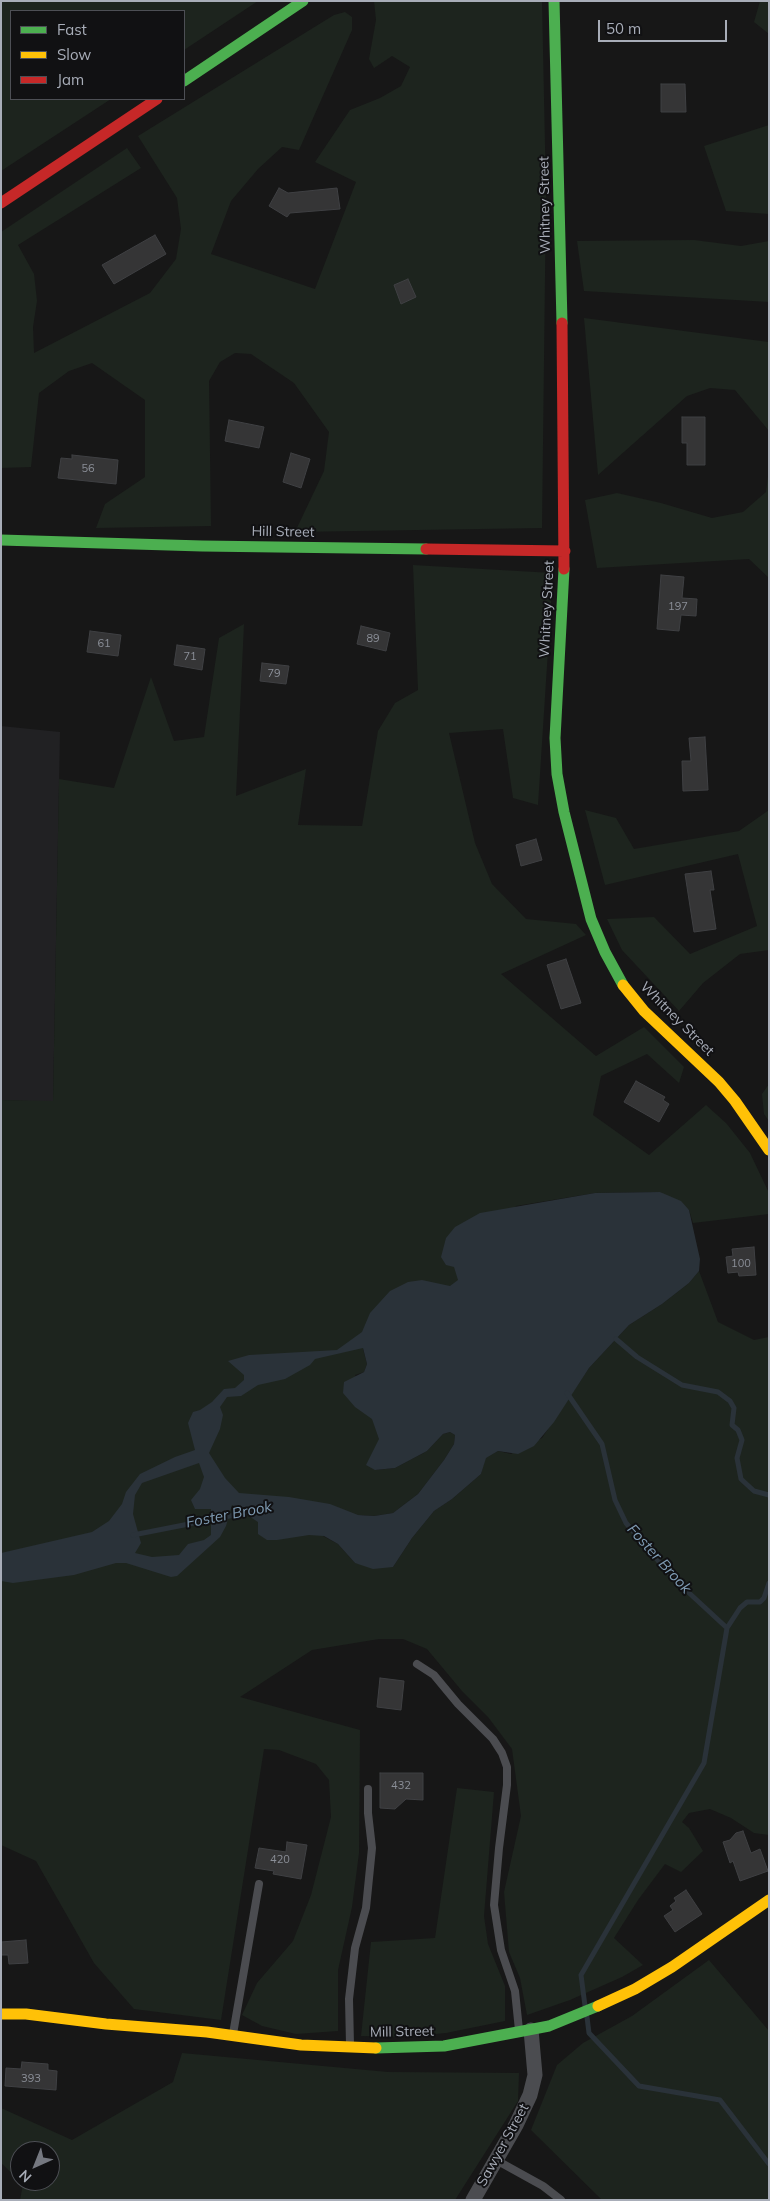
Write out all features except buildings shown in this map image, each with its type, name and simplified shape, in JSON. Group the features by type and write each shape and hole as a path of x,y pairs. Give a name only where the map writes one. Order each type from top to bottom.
{"street":[{"path":"185,80 303,1"},
{"name":"Whitney Street","path":"554,1 562,301 565,551 555,738 557,774 572,848 591,919 605,952 622,984 644,1011 718,1082 735,1101 769,1150"},
{"path":"1,203 156,100"},
{"name":"Hill Street","path":"1,540 212,546 565,551"},
{"name":"Mill Street","path":"1,2014 26,2014 233,2036 301,2046 444,2046 549,2026 600,2006 635,1989 672,1967 769,1900"},
{"name":"Sawyer Street","path":"473,2200 516,2125 530,2095 535,2075 525,2031"}],"lane":[{"path":"417,1664 434,1675 458,1704 493,1739 502,1753 507,1767 507,1784 498,1848 494,1905 501,1950 515,1991 525,2031"},
{"path":"350,2047 349,1999 354,1948 366,1908 372,1848 368,1813 368,1788"},
{"path":"233,2036 259,1884"},
{"path":"496,2160 543,2186 562,2200"}],"shaded area":[{"path":"1,1 258,1 185,49 185,10 10,10 10,100 109,100 1,171"},
{"path":"374,1 542,1 546,193 542,528 295,532 324,471 329,432 294,383 251,354 235,353 220,362 209,381 211,526 96,528 105,504 145,477 145,400 92,363 69,371 39,393 31,467 1,468 1,232 127,148 141,168 18,245 34,274 37,301 33,327 34,353 150,293 176,259 181,229 177,198 138,136 334,15 345,12 352,17 352,30 299,150 282,147 258,169 231,201 211,254 315,289 356,182 315,162 350,110 380,98 401,86 410,67 392,56 374,68 369,59 376,20"},
{"path":"760,1 769,1 769,34 754,22"},
{"path":"769,125 769,214 726,211 704,146"},
{"path":"694,240 741,246 769,241 769,302 584,291 577,241"},
{"path":"584,318 769,342 769,431 735,390 710,388 687,396 598,475"},
{"path":"769,468 769,578 749,559 597,568 585,500 617,493 661,503 712,518 743,512 766,492"},
{"path":"413,565 553,573 538,805 513,798 503,729 449,733 475,843 492,884 526,919 576,924 586,935 501,974 596,1056 644,1027 684,1067 679,1083 647,1054 601,1076 593,1115 649,1155 706,1105 726,1123 750,1153 769,1193 769,1214 693,1223 689,1210 660,1192 595,1193 516,1206 466,1274 459,1311 363,1349 367,1364 364,1372 355,1375 384,1428 376,1470 395,1468 427,1451 443,1434 450,1432 455,1435 454,1444 418,1494 393,1513 374,1516 358,1515 323,1536 338,1544 355,1563 393,1567 412,1538 434,1511 452,1499 481,1474 485,1458 498,1451 511,1454 542,1438 589,1368 629,1325 662,1304 689,1283 699,1271 718,1322 754,1340 769,1337 769,1835 754,1833 731,1818 710,1809 689,1813 682,1822 689,1828 703,1851 681,1872 665,1864 638,1900 614,1938 643,1965 622,1977 570,2000 527,2015 520,1978 509,1952 504,1892 521,1816 512,1749 488,1717 462,1691 427,1649 403,1639 379,1639 312,1650 240,1697 360,1730 359,1853 352,1907 338,1970 338,2031 296,2034 262,2026 242,2015 257,1983 293,1941 311,1895 331,1817 329,1780 316,1764 279,1750 264,1749 221,2020 134,2009 94,1963 36,1861 1,1845 1,1100 53,1101 59,779 114,788 151,677 174,741 204,737 219,638 244,624 236,796 306,769 298,825 362,826 378,731 395,703 418,690"},
{"path":"1,726 60,732 53,1102 1,1100"},
{"path":"585,810 616,818 634,849 739,831 769,810 769,950 740,954 703,983 679,1011 622,950 607,919 654,917 690,954 757,926 738,854 605,885"},
{"path":"769,1084 769,1121 764,1114 762,1094"},
{"path":"457,1788 494,1792 484,1916 488,1944 505,1986 505,2021 446,2033 402,2037 361,2036 371,1942 435,1938"},
{"path":"709,1960 769,2031 769,2200 602,2200 531,2130 557,2065 583,2043 632,2016"},
{"path":"182,2053 388,2072 519,2073 518,2101 455,2200 20,2200 22,2191 60,2191 60,2141 10,2141 10,2172 1,2163 1,2108 72,2140 173,2082"}],"water":[{"path":"660,1192 681,1201 689,1210 700,1259 699,1271 689,1283 662,1304 629,1325 589,1368 554,1422 534,1446 518,1454 498,1451 486,1458 481,1474 452,1499 434,1511 412,1538 393,1567 373,1569 355,1563 338,1544 324,1536 309,1535 267,1540 258,1534 258,1522 232,1505 226,1526 220,1537 177,1576 171,1577 126,1563 116,1563 74,1575 13,1583 1,1581 1,1553 92,1532 109,1521 122,1504 126,1492 140,1474 175,1457 195,1450 188,1423 193,1412 212,1402 224,1389 235,1388 244,1380 244,1375 228,1361 249,1355 337,1350 362,1332 370,1313 390,1291 408,1282 422,1280 450,1286 458,1280 454,1267 446,1265 441,1257 446,1238 455,1227 480,1213 595,1193","holes":["363,1348 367,1364 364,1372 344,1382 343,1393 355,1407 372,1419 379,1439 366,1465 375,1470 395,1468 427,1451 443,1434 450,1432 455,1435 454,1444 444,1460 418,1494 393,1513 374,1516 358,1515 330,1504 289,1497 239,1493 225,1478 209,1453 220,1429 223,1415 220,1407 227,1397 241,1396 258,1385 285,1379 310,1365 315,1359","199,1463 204,1477 200,1489 191,1500 195,1509 211,1509 211,1535 204,1540 188,1544 179,1555 152,1557 135,1553 141,1543 133,1514 135,1495 142,1483"]}],"waterway":[{"path":"616,1339 637,1357 682,1385 718,1392 730,1401 734,1408 732,1425 738,1430 742,1440 737,1458 741,1479 754,1491 769,1495"},
{"name":"Foster Brook","path":"567,1393 602,1444 615,1500 626,1523 674,1579 727,1628 704,1763 581,1975 585,2006"},
{"name":"Foster Brook","path":"133,1535 250,1512"},
{"path":"727,1628 740,1608 747,1602 760,1602 764,1598 769,1583"},
{"name":"Foster Brook","path":"587,2017 589,2033 639,2086 720,2100 769,2164"}],"traffic: fast":[{"path":"185,80 303,1"},
{"path":"554,1 562,323"},
{"path":"1,540 202,546 426,549"},
{"path":"564,569 555,738 557,774 564,812 591,919 605,952 623,985"},
{"path":"376,2048 444,2046 549,2026 598,2006"}],"traffic: slow":[{"path":"623,985 644,1011 719,1082 735,1101 769,1150"},
{"path":"598,2006 635,1989 672,1967 769,1900"},
{"path":"1,2014 26,2014 106,2024 207,2032 301,2045 376,2048"}],"traffic: jam":[{"path":"1,203 156,100"},
{"path":"562,323 564,569"},
{"path":"426,549 565,551"}]}
